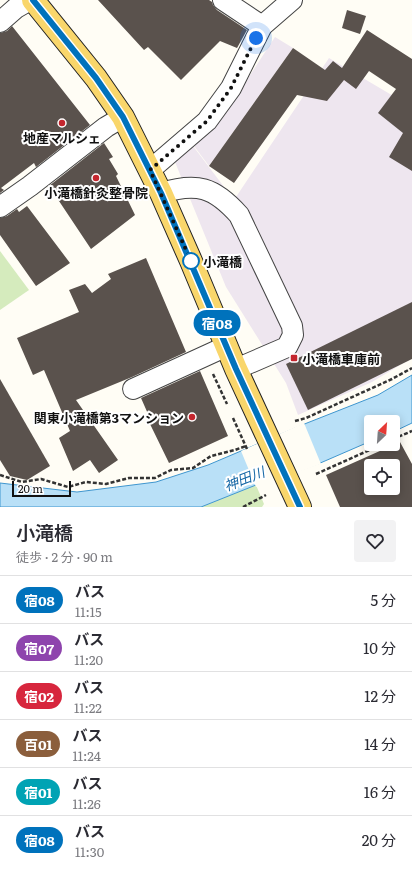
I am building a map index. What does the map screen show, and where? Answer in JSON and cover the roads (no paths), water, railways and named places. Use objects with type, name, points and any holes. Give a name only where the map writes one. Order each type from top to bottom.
[{"type":"main road","points":[[31,0],[96,78],[123,117],[161,193],[236,369],[300,507]]},
{"type":"street","points":[[0,22],[16,8],[31,0]]},
{"type":"street","points":[[223,0],[262,26]]},
{"type":"street","points":[[150,170],[207,121],[231,88],[262,26],[292,0]]},
{"type":"street","points":[[0,207],[30,186],[106,127],[123,117]]},
{"type":"street","points":[[161,193],[178,188],[192,187],[209,190],[228,202],[240,215],[292,326],[293,335],[287,347],[236,369]]},
{"type":"street","points":[[133,389],[227,346]]},
{"type":"water","name":"神田川","points":[[412,375],[412,423],[400,429],[400,415],[364,415],[364,444],[318,464],[256,485],[201,507],[0,507],[0,483],[77,492],[156,482],[208,465],[378,395]]},
{"type":"place","name":"地産マルシェ","points":[[62,123]]},
{"type":"place","name":"小滝橋針灸整骨院","points":[[96,178]]},
{"type":"place","name":"小滝橋","points":[[191,261]]},
{"type":"place","name":"小滝橋車庫前","points":[[294,358]]},
{"type":"place","name":"関東小滝橋第3マンション","points":[[192,417]]}]
